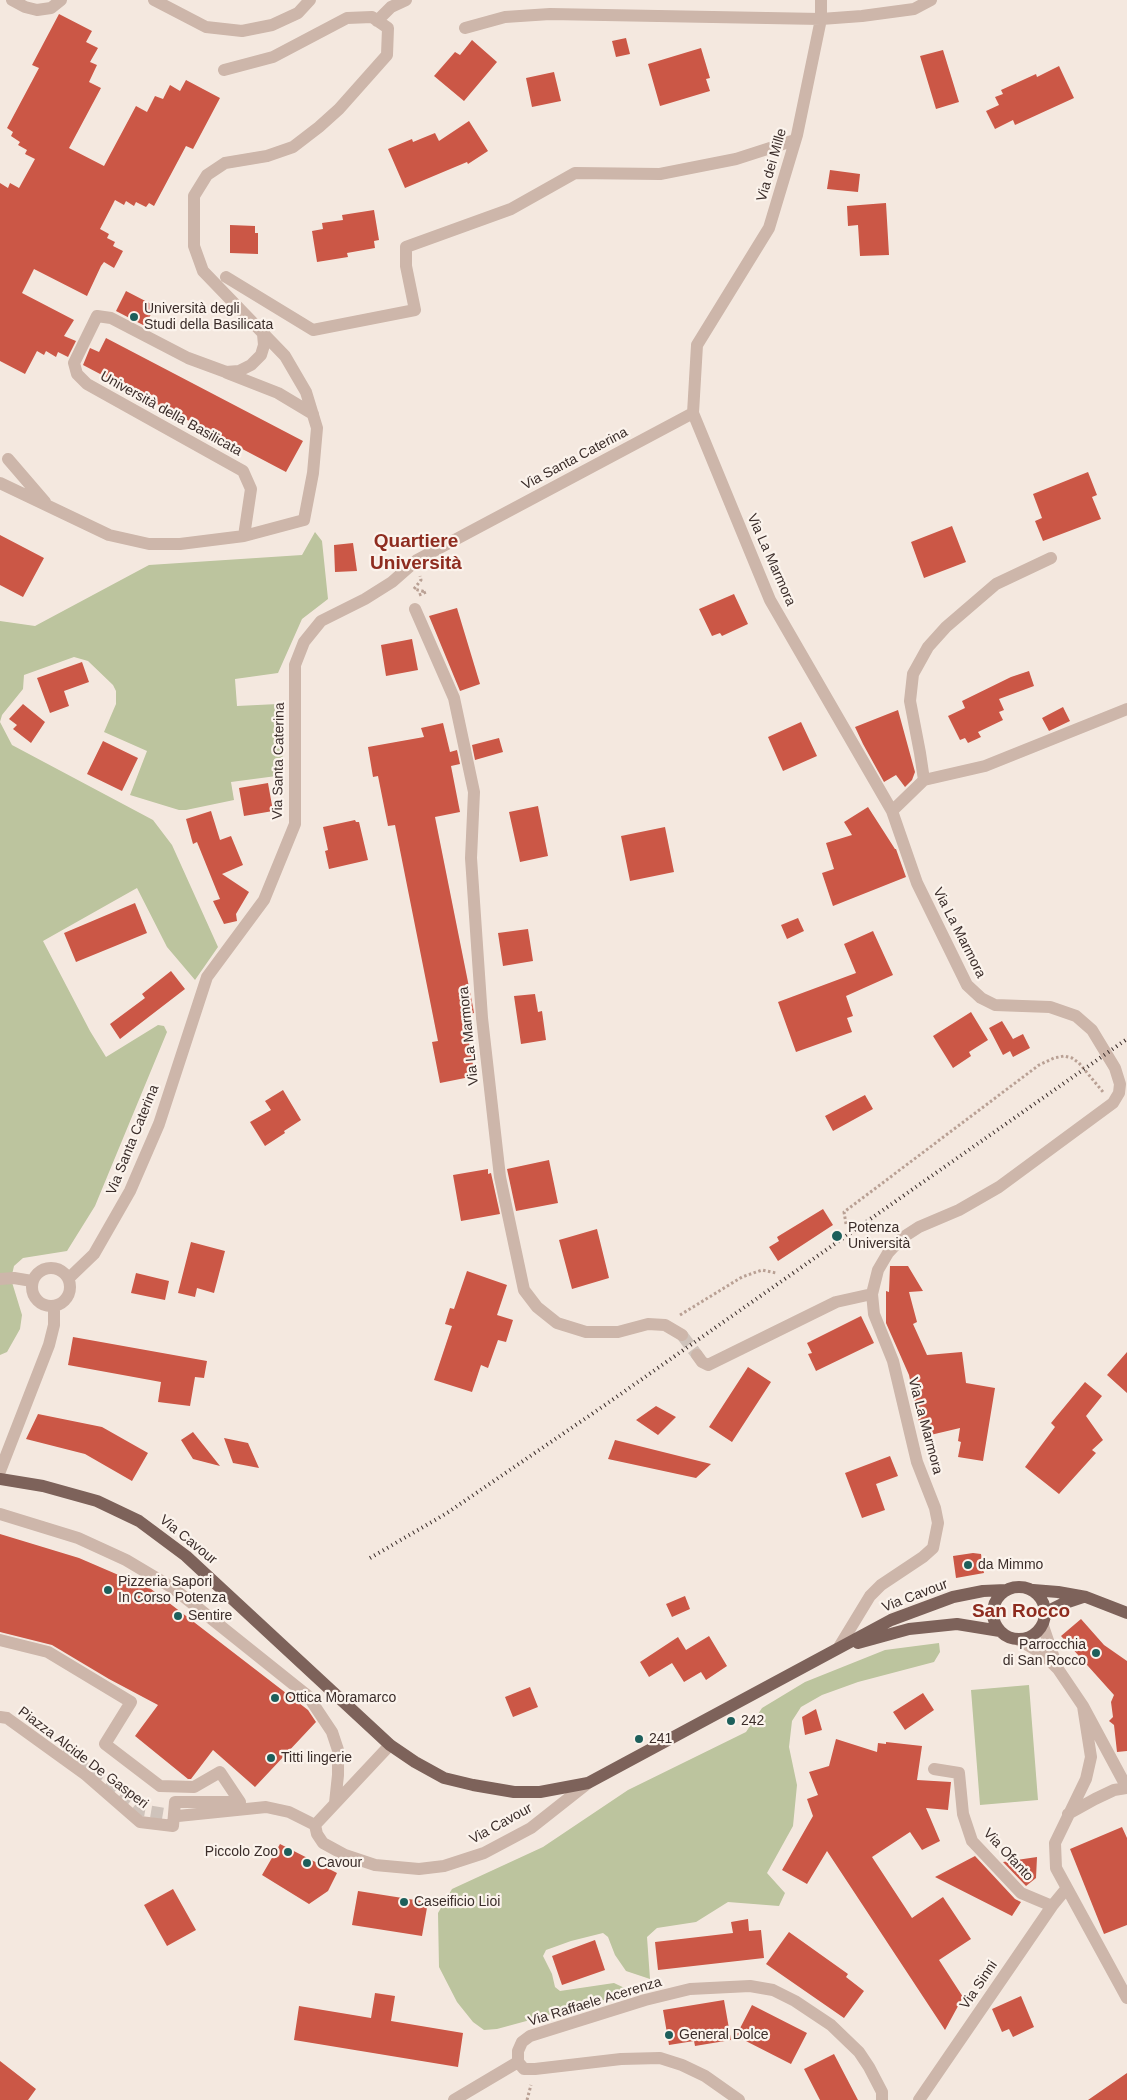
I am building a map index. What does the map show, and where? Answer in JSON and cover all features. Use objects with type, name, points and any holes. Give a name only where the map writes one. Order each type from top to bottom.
[{"type":"main road","name":"Via Cavour","points":[[0,1479],[43,1486],[97,1502],[139,1520],[186,1556],[390,1744],[415,1762],[444,1778],[514,1792],[540,1792],[588,1783],[891,1620],[953,1597],[983,1591],[1024,1587],[1033,1590],[1086,1597],[1127,1613]]},
{"type":"main road","points":[[1000,1631],[994,1621],[993,1609],[997,1598],[1006,1590]]},
{"type":"main road","points":[[1019,1640],[1029,1638],[1043,1626],[1046,1612],[1042,1600],[1033,1590]]},
{"type":"main road","points":[[1046,1612],[1062,1604],[1086,1597]]},
{"type":"main road","name":"Via Cavour","points":[[839,1647],[909,1629],[957,1624],[1000,1631],[1008,1637],[1019,1640]]},
{"type":"street","points":[[12,0],[25,8],[37,10],[51,8],[61,0]]},
{"type":"street","points":[[159,1],[206,27],[242,31],[272,24],[298,12],[310,0]]},
{"type":"street","points":[[377,21],[391,7],[406,0]]},
{"type":"street","name":"Via dei Mille","points":[[693,413],[697,345],[769,228],[795,140],[821,19],[822,0]]},
{"type":"street","points":[[465,28],[505,17],[550,14],[821,19],[914,9],[931,0]]},
{"type":"street","points":[[0,483],[109,535],[149,544],[180,544],[244,536],[304,520],[317,428],[306,392],[285,356],[203,271],[194,246],[194,196],[207,175],[225,163],[268,156],[293,147],[339,109],[387,55],[388,28],[372,17],[347,18],[273,57],[224,70]]},
{"type":"street","points":[[226,277],[313,330],[415,310],[406,266],[406,247],[511,209],[575,173],[660,174],[736,159],[795,140]]},
{"type":"street","name":"Università della Basilicata","points":[[244,536],[251,489],[243,471],[87,384],[77,374],[74,363],[97,316],[111,318],[188,358],[278,393],[313,414]]},
{"type":"street","points":[[226,372],[239,371],[251,365],[260,355],[264,345],[262,334]]},
{"type":"street","name":"Via Santa Caterina","points":[[69,1278],[94,1254],[130,1191],[159,1124],[207,977],[264,900],[295,824],[295,665],[304,642],[321,622],[365,599],[392,582],[417,560],[693,413]]},
{"type":"street","name":"Via La Marmora","points":[[693,413],[770,600],[892,810],[917,883],[967,985],[981,998],[995,1005],[1050,1007],[1076,1016],[1092,1030],[1114,1068],[1120,1084],[1119,1093],[1114,1103],[999,1186],[958,1210],[902,1238],[888,1253],[878,1270],[872,1294],[874,1314],[893,1361],[917,1462],[935,1508],[938,1523],[932,1548],[923,1557],[881,1585],[870,1596],[839,1647]]},
{"type":"street","points":[[8,459],[50,508]]},
{"type":"street","points":[[924,780],[910,701],[913,674],[928,647],[946,627],[996,584],[1051,558]]},
{"type":"street","name":"Via La Marmora","points":[[415,609],[454,698],[474,792],[470,858],[482,1018],[500,1177],[524,1290],[537,1307],[557,1323],[586,1332],[618,1332],[648,1324],[665,1325]]},
{"type":"street","points":[[892,810],[924,780],[985,766],[1127,709]]},
{"type":"street","points":[[49,1267],[61,1270],[69,1278],[71,1288],[66,1300],[54,1306],[48,1306],[36,1300],[33,1294],[32,1281],[38,1272],[49,1267]]},
{"type":"street","points":[[0,1279],[14,1278],[32,1281]]},
{"type":"street","points":[[696,1356],[708,1365],[836,1302],[872,1294]]},
{"type":"street","points":[[0,1471],[49,1345],[54,1325],[54,1306]]},
{"type":"street","points":[[665,1325],[682,1335]]},
{"type":"street","points":[[0,1514],[78,1538],[126,1560],[173,1588],[308,1696],[332,1732],[338,1750],[335,1802]]},
{"type":"street","name":"Via Cavour","points":[[1043,1626],[1058,1669]]},
{"type":"street","name":"Piazza Alcide De Gasperi","points":[[0,1640],[48,1652],[131,1702],[105,1744],[160,1786],[194,1787],[220,1772],[240,1802],[175,1802],[173,1826],[140,1822],[86,1775],[7,1718],[0,1717]]},
{"type":"street","name":"Via Cavour","points":[[1019,1640],[1043,1654],[1058,1669],[1083,1706],[1127,1788]]},
{"type":"street","points":[[1083,1706],[1091,1757],[1086,1779],[1055,1843],[1056,1868],[1127,1998]]},
{"type":"street","points":[[178,1816],[266,1807],[288,1812],[316,1825],[390,1744]]},
{"type":"street","name":"Via Ofanto","points":[[934,1769],[959,1774],[963,1814],[972,1841],[1021,1893],[1052,1906]]},
{"type":"street","name":"Via Cavour","points":[[316,1825],[317,1834],[323,1843],[345,1856],[375,1865],[419,1869],[444,1866],[484,1853],[531,1828],[588,1783]]},
{"type":"street","points":[[1067,1815],[1095,1799],[1127,1788]]},
{"type":"street","name":"Via Sinni","points":[[919,2100],[1066,1888]]},
{"type":"street","name":"Via Raffaele Acerenza","points":[[518,2062],[518,2051],[522,2042],[530,2036],[548,2030],[645,2000],[690,1989],[750,1986],[773,1990],[795,2001],[831,2024],[859,2052],[870,2067],[882,2092],[882,2100]]},
{"type":"street","points":[[454,2100],[518,2062],[524,2069],[535,2070],[621,2059],[660,2058],[682,2065],[705,2076],[739,2100]]},
{"type":"path","points":[[415,609],[416,597],[426,592],[414,589],[421,580],[417,560]]},
{"type":"path","points":[[846,1224],[844,1212],[1039,1065],[1054,1058],[1064,1056],[1079,1063],[1114,1103]]},
{"type":"path","points":[[665,1325],[742,1277],[762,1270],[776,1273]]},
{"type":"green space","points":[[315,532],[322,541],[328,599],[302,619],[278,673],[235,679],[237,706],[278,704],[284,775],[231,782],[234,800],[186,810],[179,810],[130,795],[147,751],[104,732],[116,704],[116,691],[113,685],[88,661],[74,657],[24,675],[23,689],[2,715],[0,722],[0,621],[35,626],[149,565],[302,555]]},
{"type":"green space","points":[[0,722],[12,745],[153,820],[172,845],[218,947],[195,980],[167,947],[137,888],[43,941],[90,1031],[106,1057],[158,1025],[164,1026],[167,1032],[95,1206],[67,1251],[23,1258],[14,1266],[11,1279],[22,1315],[20,1329],[7,1352],[0,1355]]},
{"type":"green space","points":[[939,1643],[940,1652],[934,1662],[858,1682],[822,1695],[801,1707],[792,1721],[789,1747],[797,1785],[793,1826],[767,1873],[785,1893],[779,1906],[728,1902],[696,1922],[657,1928],[647,1937],[650,1979],[626,1971],[615,1955],[608,1937],[603,1933],[546,1950],[543,1956],[552,1974],[555,1987],[560,1991],[614,1983],[633,1992],[497,2029],[484,2030],[473,2022],[457,2002],[439,1967],[438,1913],[452,1889],[543,1847],[628,1790],[746,1732],[762,1708],[805,1682],[885,1650]]},
{"type":"green space","points":[[1029,1685],[1038,1800],[980,1805],[971,1690]]},
{"type":"building","points":[[59,14],[92,31],[86,42],[98,48],[90,62],[97,65],[89,82],[101,88],[69,148],[104,166],[136,106],[147,112],[155,96],[163,99],[170,85],[180,91],[186,80],[220,98],[193,149],[186,146],[154,206],[149,203],[146,207],[136,202],[134,206],[126,201],[124,205],[115,200],[100,229],[109,234],[107,238],[115,242],[113,246],[123,251],[114,268],[104,262],[87,296],[34,269],[22,293],[74,320],[64,336],[76,341],[68,357],[58,352],[56,357],[46,351],[44,355],[37,351],[25,374],[0,361],[0,183],[8,188],[10,183],[19,188],[35,159],[25,154],[27,150],[18,145],[20,142],[11,136],[13,132],[7,128],[39,68],[32,65]]},
{"type":"building","points":[[626,38],[630,54],[616,57],[612,41]]},
{"type":"building","points":[[472,40],[497,62],[464,101],[434,76],[455,52],[460,55]]},
{"type":"building","points":[[701,48],[710,78],[706,79],[710,91],[660,106],[648,64]]},
{"type":"building","points":[[943,50],[959,102],[936,109],[920,56]]},
{"type":"building","points":[[1059,66],[1074,98],[1015,125],[1013,120],[995,129],[986,111],[999,105],[995,97],[1003,94],[1001,90],[1036,74],[1037,77]]},
{"type":"building","points":[[554,72],[561,101],[532,107],[526,78]]},
{"type":"building","points":[[469,121],[488,151],[468,164],[467,162],[405,188],[388,149],[412,139],[413,142],[435,133],[439,141]]},
{"type":"building","points":[[830,170],[860,174],[858,192],[827,189]]},
{"type":"building","points":[[886,203],[889,255],[860,256],[858,225],[848,226],[847,206]]},
{"type":"building","points":[[374,210],[379,240],[374,241],[375,248],[347,253],[348,257],[317,262],[312,231],[323,229],[322,223],[343,220],[342,215]]},
{"type":"building","points":[[230,225],[255,226],[255,233],[258,233],[258,254],[230,253]]},
{"type":"building","points":[[126,291],[155,306],[145,326],[116,311]]},
{"type":"building","points":[[106,338],[303,441],[286,472],[83,365],[90,348],[99,352]]},
{"type":"building","points":[[1088,472],[1097,495],[1092,497],[1101,519],[1043,541],[1035,521],[1042,518],[1033,494]]},
{"type":"building","points":[[952,526],[966,562],[924,578],[911,542]]},
{"type":"building","points":[[0,535],[44,558],[23,597],[0,585]]},
{"type":"building","points":[[353,543],[357,571],[335,572],[334,545]]},
{"type":"building","points":[[734,594],[748,624],[722,636],[720,633],[712,636],[699,609]]},
{"type":"building","points":[[457,608],[480,684],[460,691],[429,616]]},
{"type":"building","points":[[412,639],[418,670],[386,676],[381,645]]},
{"type":"building","points":[[82,662],[89,682],[64,691],[69,706],[50,713],[37,678]]},
{"type":"building","points":[[1029,671],[1034,686],[999,699],[1004,710],[999,712],[1003,720],[978,732],[981,737],[968,743],[965,738],[960,740],[948,716],[965,708],[962,701],[1011,677]]},
{"type":"building","points":[[23,704],[45,722],[31,743],[13,729],[17,725],[9,719]]},
{"type":"building","points":[[1063,707],[1070,721],[1049,731],[1042,718]]},
{"type":"building","points":[[898,710],[915,772],[912,780],[905,787],[896,775],[884,782],[855,727]]},
{"type":"building","points":[[801,722],[817,756],[783,771],[768,737]]},
{"type":"building","points":[[443,723],[450,752],[457,750],[460,764],[451,766],[460,812],[435,817],[474,1013],[464,1015],[475,1076],[440,1083],[432,1042],[438,1041],[395,825],[388,826],[378,776],[373,777],[368,747],[424,737],[421,728]]},
{"type":"building","points":[[499,738],[503,752],[475,760],[472,745]]},
{"type":"building","points":[[103,741],[138,758],[122,791],[87,774]]},
{"type":"building","points":[[268,783],[273,811],[244,816],[239,788]]},
{"type":"building","points":[[538,806],[548,856],[520,862],[509,812]]},
{"type":"building","points":[[868,807],[896,849],[906,877],[833,906],[822,873],[834,869],[826,843],[852,835],[844,822]]},
{"type":"building","points":[[211,811],[220,840],[231,836],[243,865],[222,874],[249,892],[236,914],[237,921],[224,924],[213,901],[220,899],[197,842],[193,844],[186,819]]},
{"type":"building","points":[[355,820],[359,822],[368,860],[329,869],[325,851],[328,850],[323,827]]},
{"type":"building","points":[[665,827],[674,872],[630,881],[621,836]]},
{"type":"building","points":[[135,903],[147,933],[76,962],[64,933]]},
{"type":"building","points":[[798,918],[804,931],[787,939],[781,925]]},
{"type":"building","points":[[528,929],[533,961],[503,966],[498,933]]},
{"type":"building","points":[[873,931],[893,975],[846,996],[853,1016],[847,1018],[852,1032],[796,1052],[778,1002],[856,973],[844,944]]},
{"type":"building","points":[[171,971],[185,989],[120,1039],[110,1024],[145,998],[142,994]]},
{"type":"building","points":[[535,994],[538,1012],[542,1011],[546,1040],[521,1044],[514,996]]},
{"type":"building","points":[[971,1012],[988,1040],[969,1052],[971,1056],[953,1068],[933,1036]]},
{"type":"building","points":[[1002,1021],[1013,1039],[1023,1034],[1030,1048],[1013,1057],[1010,1051],[1003,1055],[989,1028]]},
{"type":"building","points":[[283,1090],[301,1120],[265,1146],[250,1122],[271,1110],[265,1101]]},
{"type":"building","points":[[865,1095],[873,1109],[833,1131],[825,1116]]},
{"type":"building","points":[[549,1160],[558,1203],[516,1211],[507,1169]]},
{"type":"building","points":[[488,1169],[488,1174],[491,1173],[500,1214],[461,1221],[453,1175]]},
{"type":"building","name":"Potenza Università","points":[[823,1209],[833,1225],[778,1261],[769,1247],[779,1241],[777,1237]]},
{"type":"building","points":[[597,1229],[609,1278],[572,1289],[559,1240]]},
{"type":"building","points":[[191,1242],[225,1251],[214,1293],[197,1288],[195,1297],[178,1293]]},
{"type":"building","points":[[890,1266],[908,1266],[923,1291],[909,1292],[917,1322],[913,1324],[927,1355],[962,1352],[966,1383],[995,1388],[983,1461],[958,1457],[961,1442],[958,1441],[960,1428],[922,1437],[909,1375],[886,1323],[886,1291],[889,1292]]},
{"type":"building","points":[[467,1271],[507,1285],[497,1315],[513,1320],[506,1342],[498,1340],[488,1368],[481,1365],[472,1392],[434,1380],[452,1326],[445,1324],[450,1308],[454,1309]]},
{"type":"building","points":[[136,1273],[169,1281],[165,1300],[131,1293]]},
{"type":"building","points":[[861,1316],[874,1343],[816,1371],[808,1354],[812,1353],[807,1343]]},
{"type":"building","points":[[73,1337],[207,1361],[204,1378],[195,1377],[190,1406],[158,1402],[161,1382],[68,1365]]},
{"type":"building","points":[[1127,1352],[1127,1393],[1107,1375]]},
{"type":"building","points":[[748,1367],[771,1382],[732,1442],[709,1427]]},
{"type":"building","points":[[1085,1382],[1102,1396],[1086,1416],[1103,1440],[1092,1450],[1096,1453],[1059,1494],[1025,1467],[1055,1427],[1051,1423]]},
{"type":"building","points":[[656,1406],[676,1417],[658,1435],[636,1420]]},
{"type":"building","points":[[38,1414],[102,1427],[148,1453],[132,1481],[85,1454],[26,1439]]},
{"type":"building","points":[[193,1432],[220,1466],[193,1459],[181,1440]]},
{"type":"building","points":[[224,1438],[248,1443],[259,1468],[233,1463]]},
{"type":"building","points":[[615,1440],[711,1464],[696,1478],[608,1459]]},
{"type":"building","points":[[890,1456],[898,1476],[876,1484],[885,1510],[862,1518],[845,1473]]},
{"type":"building","points":[[0,1534],[79,1558],[151,1589],[308,1710],[316,1722],[255,1787],[213,1750],[191,1779],[188,1779],[135,1736],[158,1705],[109,1679],[52,1645],[0,1632]]},
{"type":"building","name":"da Mimmo","points":[[973,1553],[981,1554],[984,1573],[956,1578],[953,1556]]},
{"type":"building","points":[[685,1596],[690,1609],[672,1617],[666,1604]]},
{"type":"building","name":"Parrocchia di San Rocco","points":[[1081,1619],[1104,1645],[1127,1661],[1127,1751],[1117,1752],[1114,1725],[1109,1721],[1113,1717],[1111,1702],[1114,1695],[1061,1636]]},
{"type":"building","points":[[709,1636],[727,1666],[706,1680],[701,1672],[684,1682],[672,1663],[649,1677],[640,1662],[678,1637],[686,1650]]},
{"type":"building","points":[[530,1687],[538,1707],[513,1717],[505,1697]]},
{"type":"building","points":[[923,1693],[934,1710],[905,1730],[893,1712]]},
{"type":"building","points":[[816,1709],[822,1730],[805,1735],[802,1717]]},
{"type":"building","points":[[836,1739],[877,1752],[878,1743],[886,1744],[886,1742],[922,1746],[917,1780],[951,1782],[948,1810],[926,1808],[940,1841],[922,1850],[910,1832],[872,1857],[912,1918],[943,1897],[971,1939],[939,1960],[963,1997],[945,2030],[827,1851],[807,1884],[782,1870],[813,1816],[807,1799],[818,1795],[809,1772],[829,1766]]},
{"type":"building","points":[[1122,1827],[1127,1838],[1127,1925],[1104,1934],[1070,1849]]},
{"type":"building","points":[[280,1844],[337,1873],[328,1891],[309,1904],[262,1875]]},
{"type":"building","points":[[975,1856],[1015,1899],[1021,1902],[1012,1916],[935,1877]]},
{"type":"building","points":[[1037,1857],[1036,1878],[1026,1886],[1003,1862]]},
{"type":"building","points":[[173,1889],[196,1930],[167,1946],[144,1905]]},
{"type":"building","points":[[358,1891],[428,1902],[422,1936],[352,1925]]},
{"type":"building","points":[[748,1919],[749,1931],[761,1930],[764,1958],[658,1970],[655,1942],[733,1933],[731,1922]]},
{"type":"building","points":[[789,1932],[848,1974],[846,1977],[864,1991],[844,2018],[766,1964]]},
{"type":"building","points":[[595,1940],[605,1970],[562,1985],[552,1956]]},
{"type":"building","points":[[375,1993],[395,1996],[391,2021],[463,2033],[458,2067],[294,2040],[299,2006],[371,2018]]},
{"type":"building","points":[[1021,1996],[1034,2027],[1013,2037],[1009,2029],[1002,2032],[992,2009]]},
{"type":"building","points":[[724,2000],[731,2040],[695,2046],[694,2041],[669,2045],[663,2010]]},
{"type":"building","points":[[752,2005],[807,2033],[791,2064],[736,2036]]},
{"type":"building","points":[[834,2054],[858,2100],[820,2100],[804,2069]]},
{"type":"building","points":[[0,2061],[36,2089],[28,2100],[0,2100]]},
{"type":"building","points":[[1127,2073],[1127,2100],[1088,2100]]},
{"type":"tunnel","points":[[682,1335],[697,1355]]},
{"type":"tunnel","points":[[63,1751],[141,1810],[178,1816]]},
{"type":"railway","points":[[370,1558],[447,1513],[605,1405],[1127,1039]]},
{"type":"place","name":"Università degli Studi della Basilicata","points":[[134,317]]},
{"type":"place","name":"Potenza Università","points":[[837,1236]]},
{"type":"place","name":"da Mimmo","points":[[968,1565]]},
{"type":"place","name":"Pizzeria Sapori In Corso Potenza","points":[[108,1590]]},
{"type":"place","name":"Sentire","points":[[178,1616]]},
{"type":"place","name":"Parrocchia di San Rocco","points":[[1096,1653]]},
{"type":"place","name":"Ottica Moramarco","points":[[275,1698]]},
{"type":"place","name":"242","points":[[731,1721]]},
{"type":"place","name":"241","points":[[639,1739]]},
{"type":"place","name":"Titti lingerie","points":[[271,1758]]},
{"type":"place","name":"Piccolo Zoo","points":[[288,1852]]},
{"type":"place","name":"Cavour","points":[[307,1863]]},
{"type":"place","name":"Caseificio Lioi","points":[[404,1902]]},
{"type":"place","name":"General Dolce","points":[[669,2035]]},
{"type":"district","name":"Quartiere Università","points":[[416,553]]},
{"type":"district","name":"San Rocco","points":[[1021,1612]]}]
